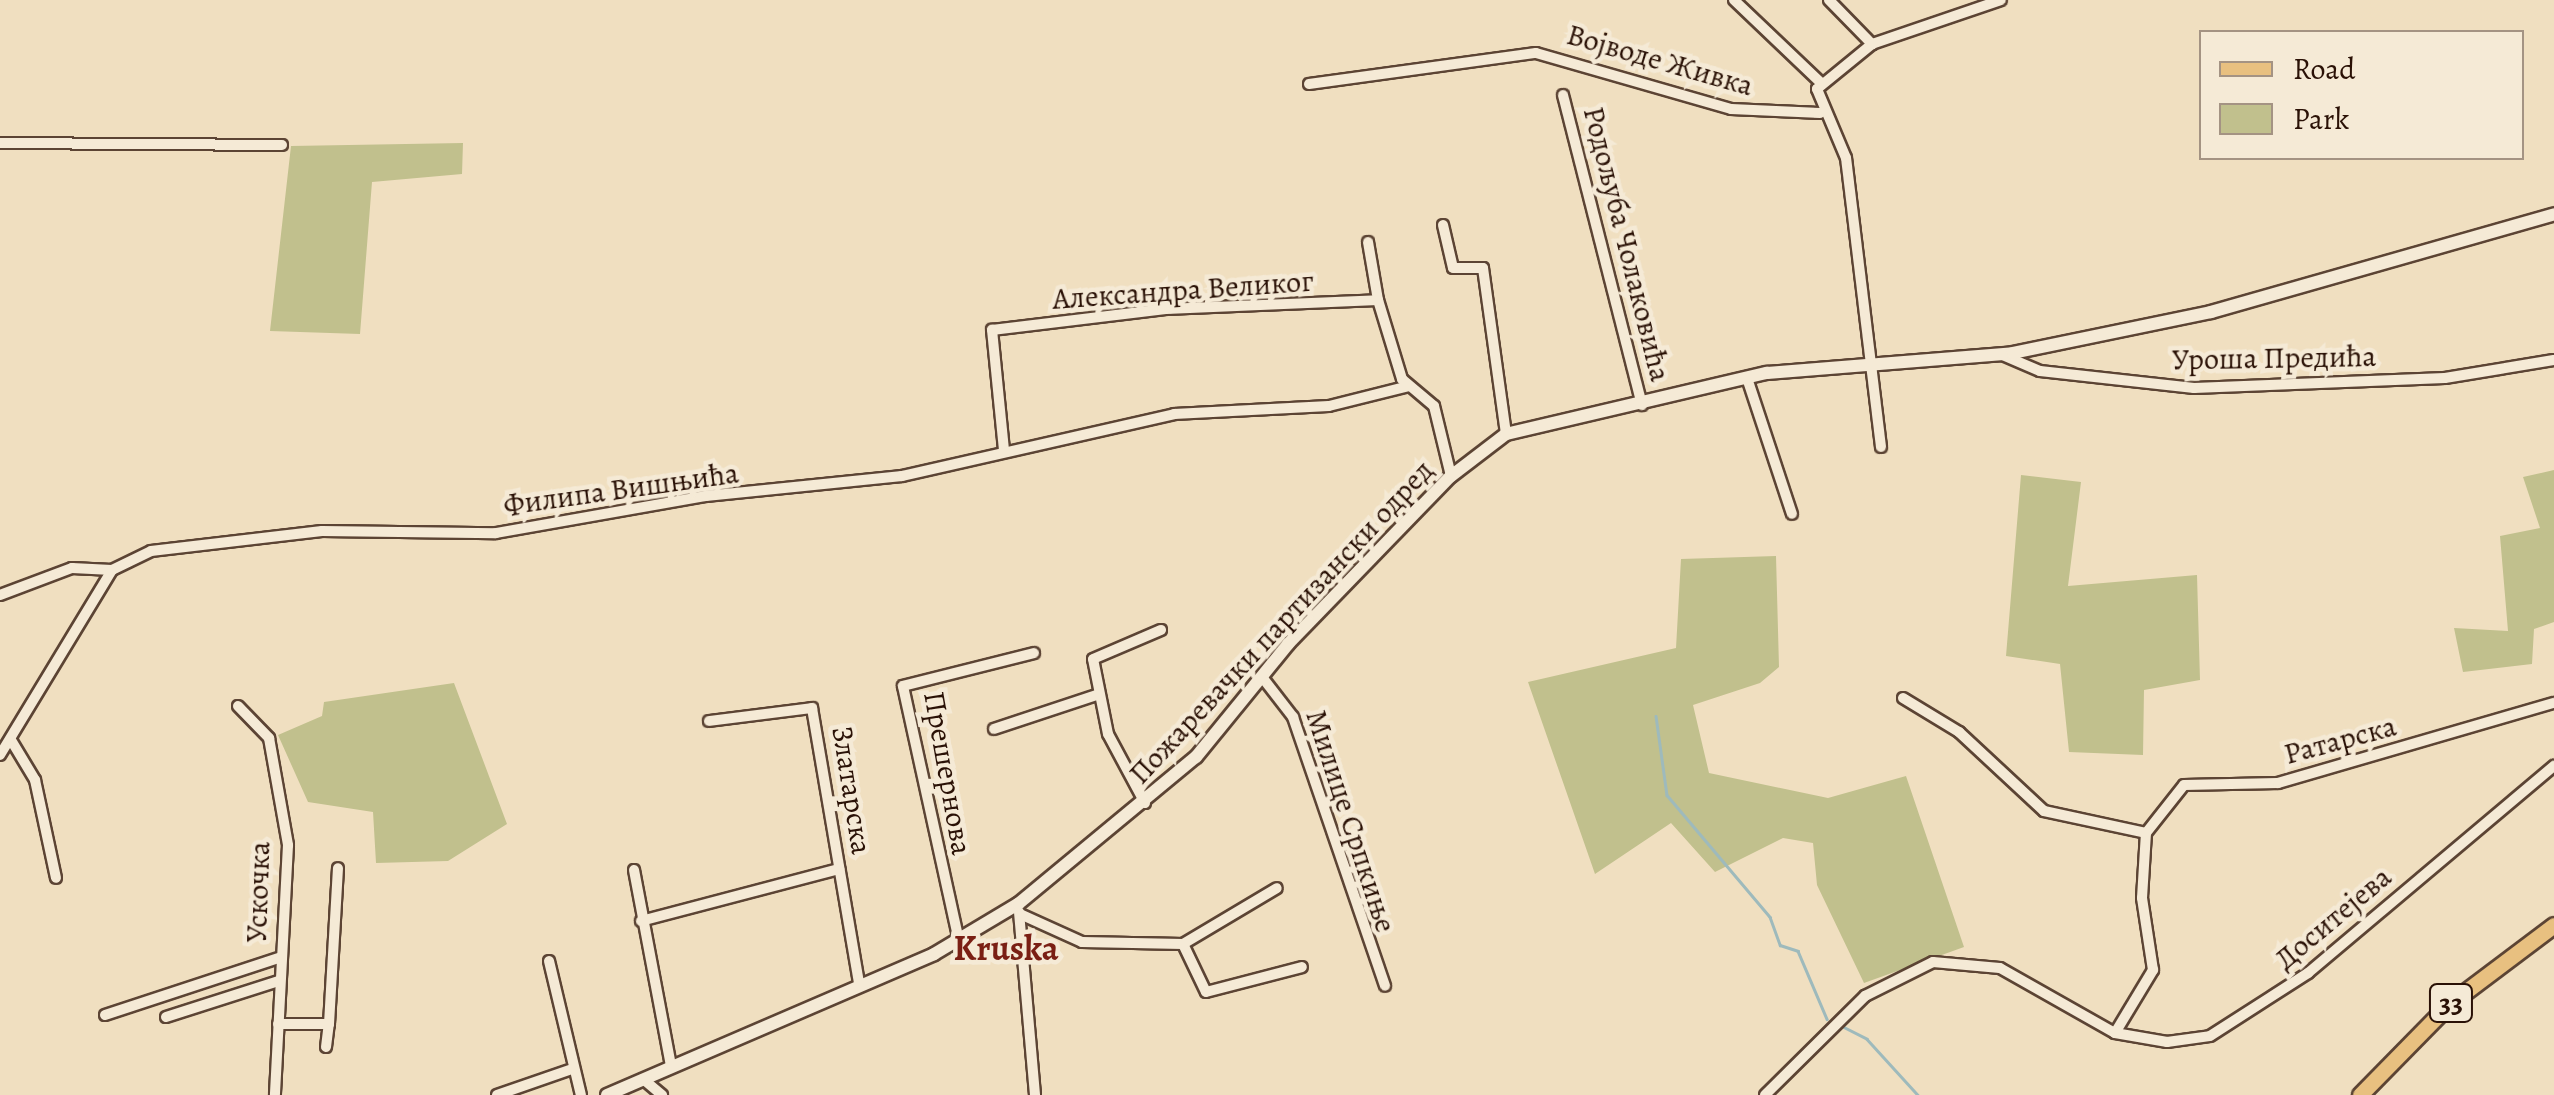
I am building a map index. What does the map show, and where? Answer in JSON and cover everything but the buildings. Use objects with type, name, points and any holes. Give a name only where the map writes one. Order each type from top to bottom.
[{"type":"main road","name":"33","points":[[2360,1095],[2450,1004],[2554,925]]},
{"type":"street","points":[[1734,0],[1820,82],[1820,112],[1846,158],[1867,361],[1881,447]]},
{"type":"street","points":[[1830,0],[1872,44]]},
{"type":"street","points":[[1820,82],[1872,44],[2001,0]]},
{"type":"street","name":"Војводе Живка","points":[[1309,84],[1536,53],[1732,109],[1820,112]]},
{"type":"street","name":"Родољуба Чолаковића","points":[[1563,95],[1642,404]]},
{"type":"street","points":[[0,143],[282,146]]},
{"type":"street","name":"Пожаревачки партизански одред","points":[[607,1095],[959,941],[1018,909],[1146,804],[1450,476],[1506,434],[1748,378],[1867,361],[1999,354],[2351,278],[2554,214]]},
{"type":"street","points":[[1443,225],[1453,268],[1483,268],[1506,434]]},
{"type":"street","points":[[1368,242],[1378,300],[1409,386],[1434,406],[1450,476]]},
{"type":"street","name":"Александра Великог","points":[[1004,450],[992,330],[1166,309],[1378,300]]},
{"type":"street","name":"Уроша Предића","points":[[1999,354],[2040,371],[2194,388],[2446,378],[2554,360]]},
{"type":"street","points":[[1748,378],[1792,514]]},
{"type":"street","name":"Филипа Вишњића","points":[[112,570],[151,551],[322,531],[496,533],[706,496],[816,490],[1174,414],[1329,406],[1409,386]]},
{"type":"street","points":[[0,595],[72,568],[112,570],[0,754]]},
{"type":"street","points":[[1146,804],[1098,694],[1094,654],[1161,630]]},
{"type":"street","name":"Прешернова","points":[[959,941],[903,686],[1034,653]]},
{"type":"street","name":"Милице Српкиње","points":[[1262,676],[1292,717],[1386,986]]},
{"type":"street","points":[[994,728],[1098,694]]},
{"type":"street","points":[[1903,698],[1960,732],[2044,812],[2146,834],[2142,898],[2153,970],[2115,1033]]},
{"type":"street","name":"Ратарска","points":[[2146,834],[2184,785],[2278,783],[2554,703]]},
{"type":"street","name":"Ускочка","points":[[238,706],[269,738],[284,812],[275,1095]]},
{"type":"street","name":"Златарска","points":[[709,721],[812,708],[859,983]]},
{"type":"street","points":[[11,740],[35,780],[56,878]]},
{"type":"street","name":"Доситејева","points":[[1764,1095],[1838,1019],[1908,970],[1974,961],[2020,976],[2115,1033],[2167,1042],[2210,1036],[2261,1010],[2554,766]]},
{"type":"street","points":[[326,1046],[338,868]]},
{"type":"street","points":[[642,921],[838,869]]},
{"type":"street","points":[[634,870],[671,1066]]},
{"type":"street","points":[[1018,909],[1082,942],[1182,944],[1276,888]]},
{"type":"street","points":[[1018,909],[1035,1095]]},
{"type":"street","points":[[1182,944],[1206,992],[1302,967]]},
{"type":"street","points":[[105,1015],[281,957]]},
{"type":"street","points":[[549,960],[569,1070],[580,1095]]},
{"type":"street","points":[[166,1018],[279,981]]},
{"type":"street","points":[[278,1024],[329,1024]]},
{"type":"street","points":[[496,1095],[569,1070]]},
{"type":"street","points":[[643,1078],[662,1095]]},
{"type":"green space","points":[[463,143],[462,174],[372,182],[360,334],[270,331],[291,146]]},
{"type":"green space","points":[[2554,470],[2554,622],[2534,629],[2532,664],[2463,672],[2454,628],[2508,631],[2500,536],[2540,528],[2523,477]]},
{"type":"green space","points":[[2021,475],[2081,482],[2068,586],[2197,575],[2200,680],[2144,690],[2143,755],[2069,752],[2060,664],[2006,656]]},
{"type":"green space","points":[[1776,556],[1779,667],[1760,683],[1693,705],[1709,773],[1828,798],[1906,776],[1964,947],[1864,983],[1817,885],[1813,843],[1783,838],[1715,872],[1671,823],[1595,874],[1528,682],[1676,648],[1681,559]]},
{"type":"green space","points":[[454,683],[507,824],[448,861],[376,863],[373,812],[308,802],[278,735],[322,716],[324,702]]},
{"type":"waterway","points":[[1656,716],[1667,795],[1770,917],[1780,945],[1798,951],[1827,1019]]},
{"type":"waterway","points":[[1842,1026],[1867,1039],[1918,1095]]},
{"type":"district","name":"Kruska","points":[[1006,948]]}]
